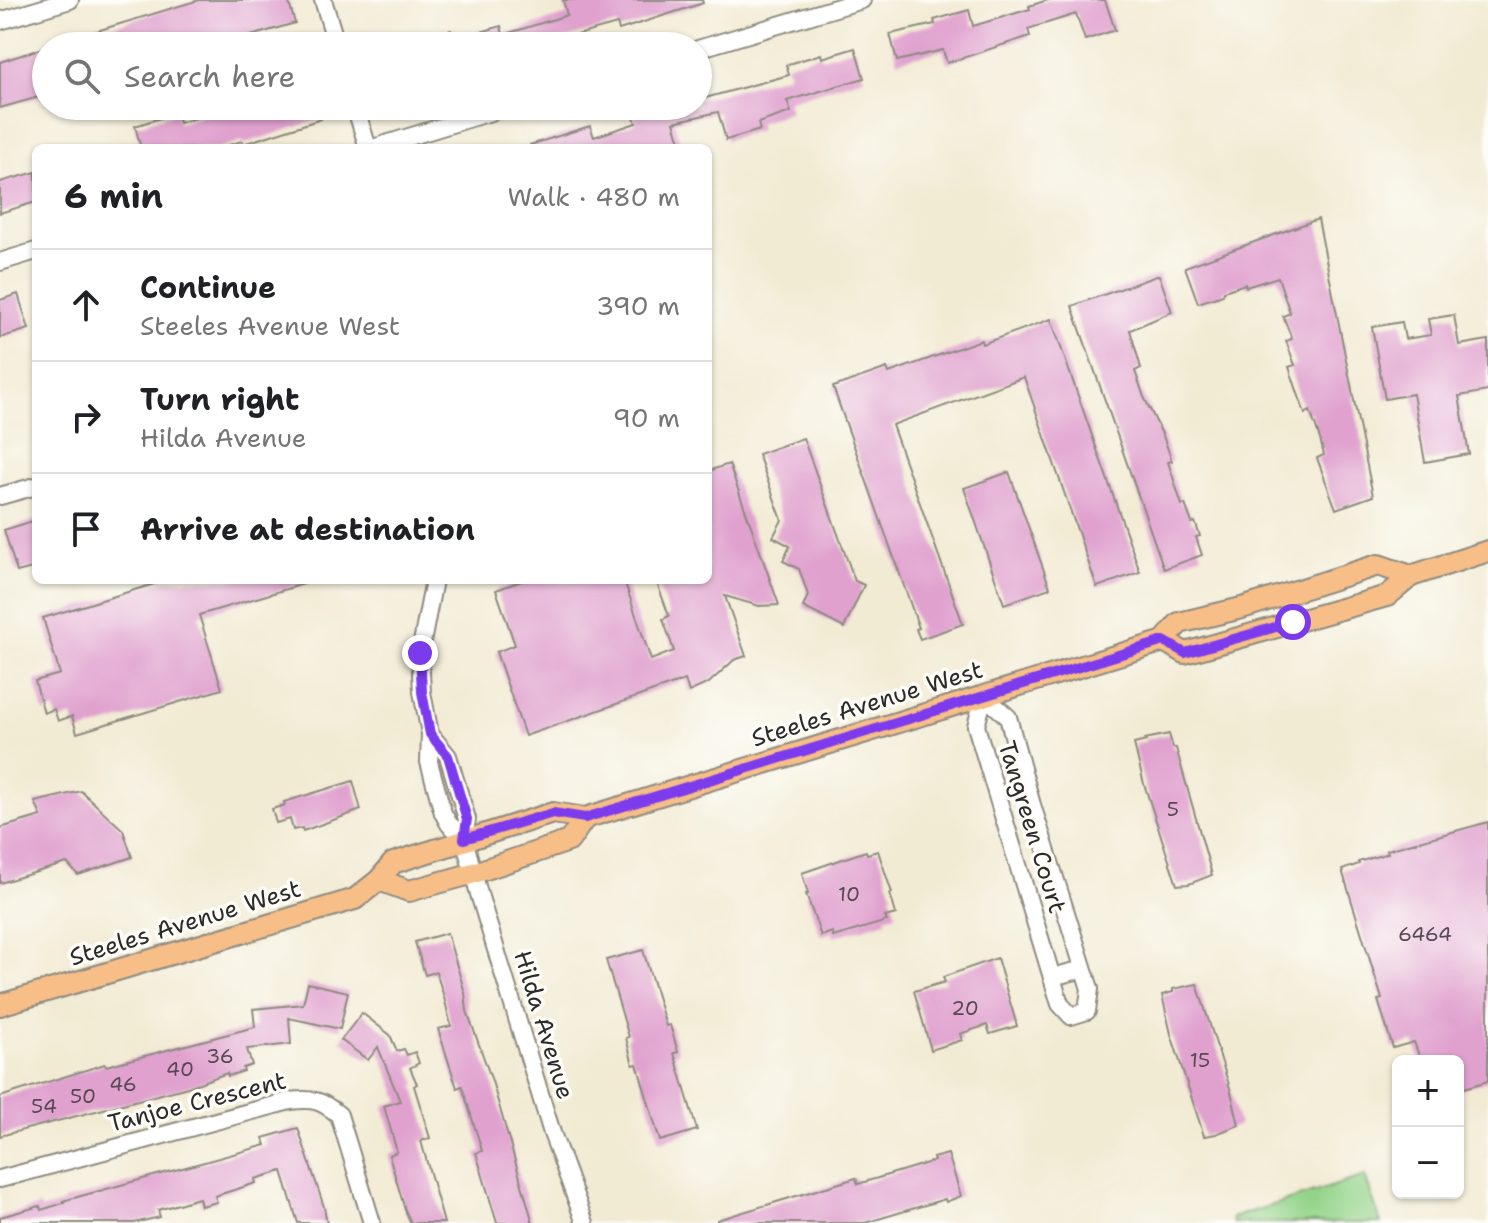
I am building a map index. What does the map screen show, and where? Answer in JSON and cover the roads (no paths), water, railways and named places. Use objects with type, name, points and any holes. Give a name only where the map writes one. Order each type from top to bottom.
[{"type":"main road","name":"Steeles Avenue West","points":[[1164,641],[1185,653],[1387,596],[1411,576],[1488,551]]},
{"type":"main road","name":"Steeles Avenue West","points":[[0,1005],[355,899],[379,880],[393,863],[464,839],[553,813],[585,818],[1164,641],[1179,623],[1260,603],[1378,565],[1411,576]]},
{"type":"main road","points":[[1260,603],[1270,629]]},
{"type":"main road","name":"Steeles Avenue West","points":[[379,880],[409,891],[474,873],[569,841],[585,818]]},
{"type":"street","points":[[0,21],[70,0]]},
{"type":"street","points":[[323,0],[333,32]]},
{"type":"street","points":[[712,45],[862,0]]},
{"type":"street","points":[[360,120],[369,144]]},
{"type":"street","points":[[383,144],[463,120]]},
{"type":"street","points":[[0,262],[32,252]]},
{"type":"street","points":[[0,496],[32,487]]},
{"type":"street","name":"Hilda Avenue","points":[[433,584],[420,653],[422,692],[430,734],[429,762],[443,813],[464,839],[552,1133],[585,1223]]},
{"type":"street","name":"Tangreen Court","points":[[984,696],[1008,717],[1083,969],[1090,989],[1087,1011],[1071,1016],[1060,1004],[976,726],[984,696]]},
{"type":"street","points":[[1052,977],[1083,969]]},
{"type":"street","name":"Tanjoe Crescent","points":[[0,1179],[290,1101],[312,1098],[339,1115],[372,1223]]}]
